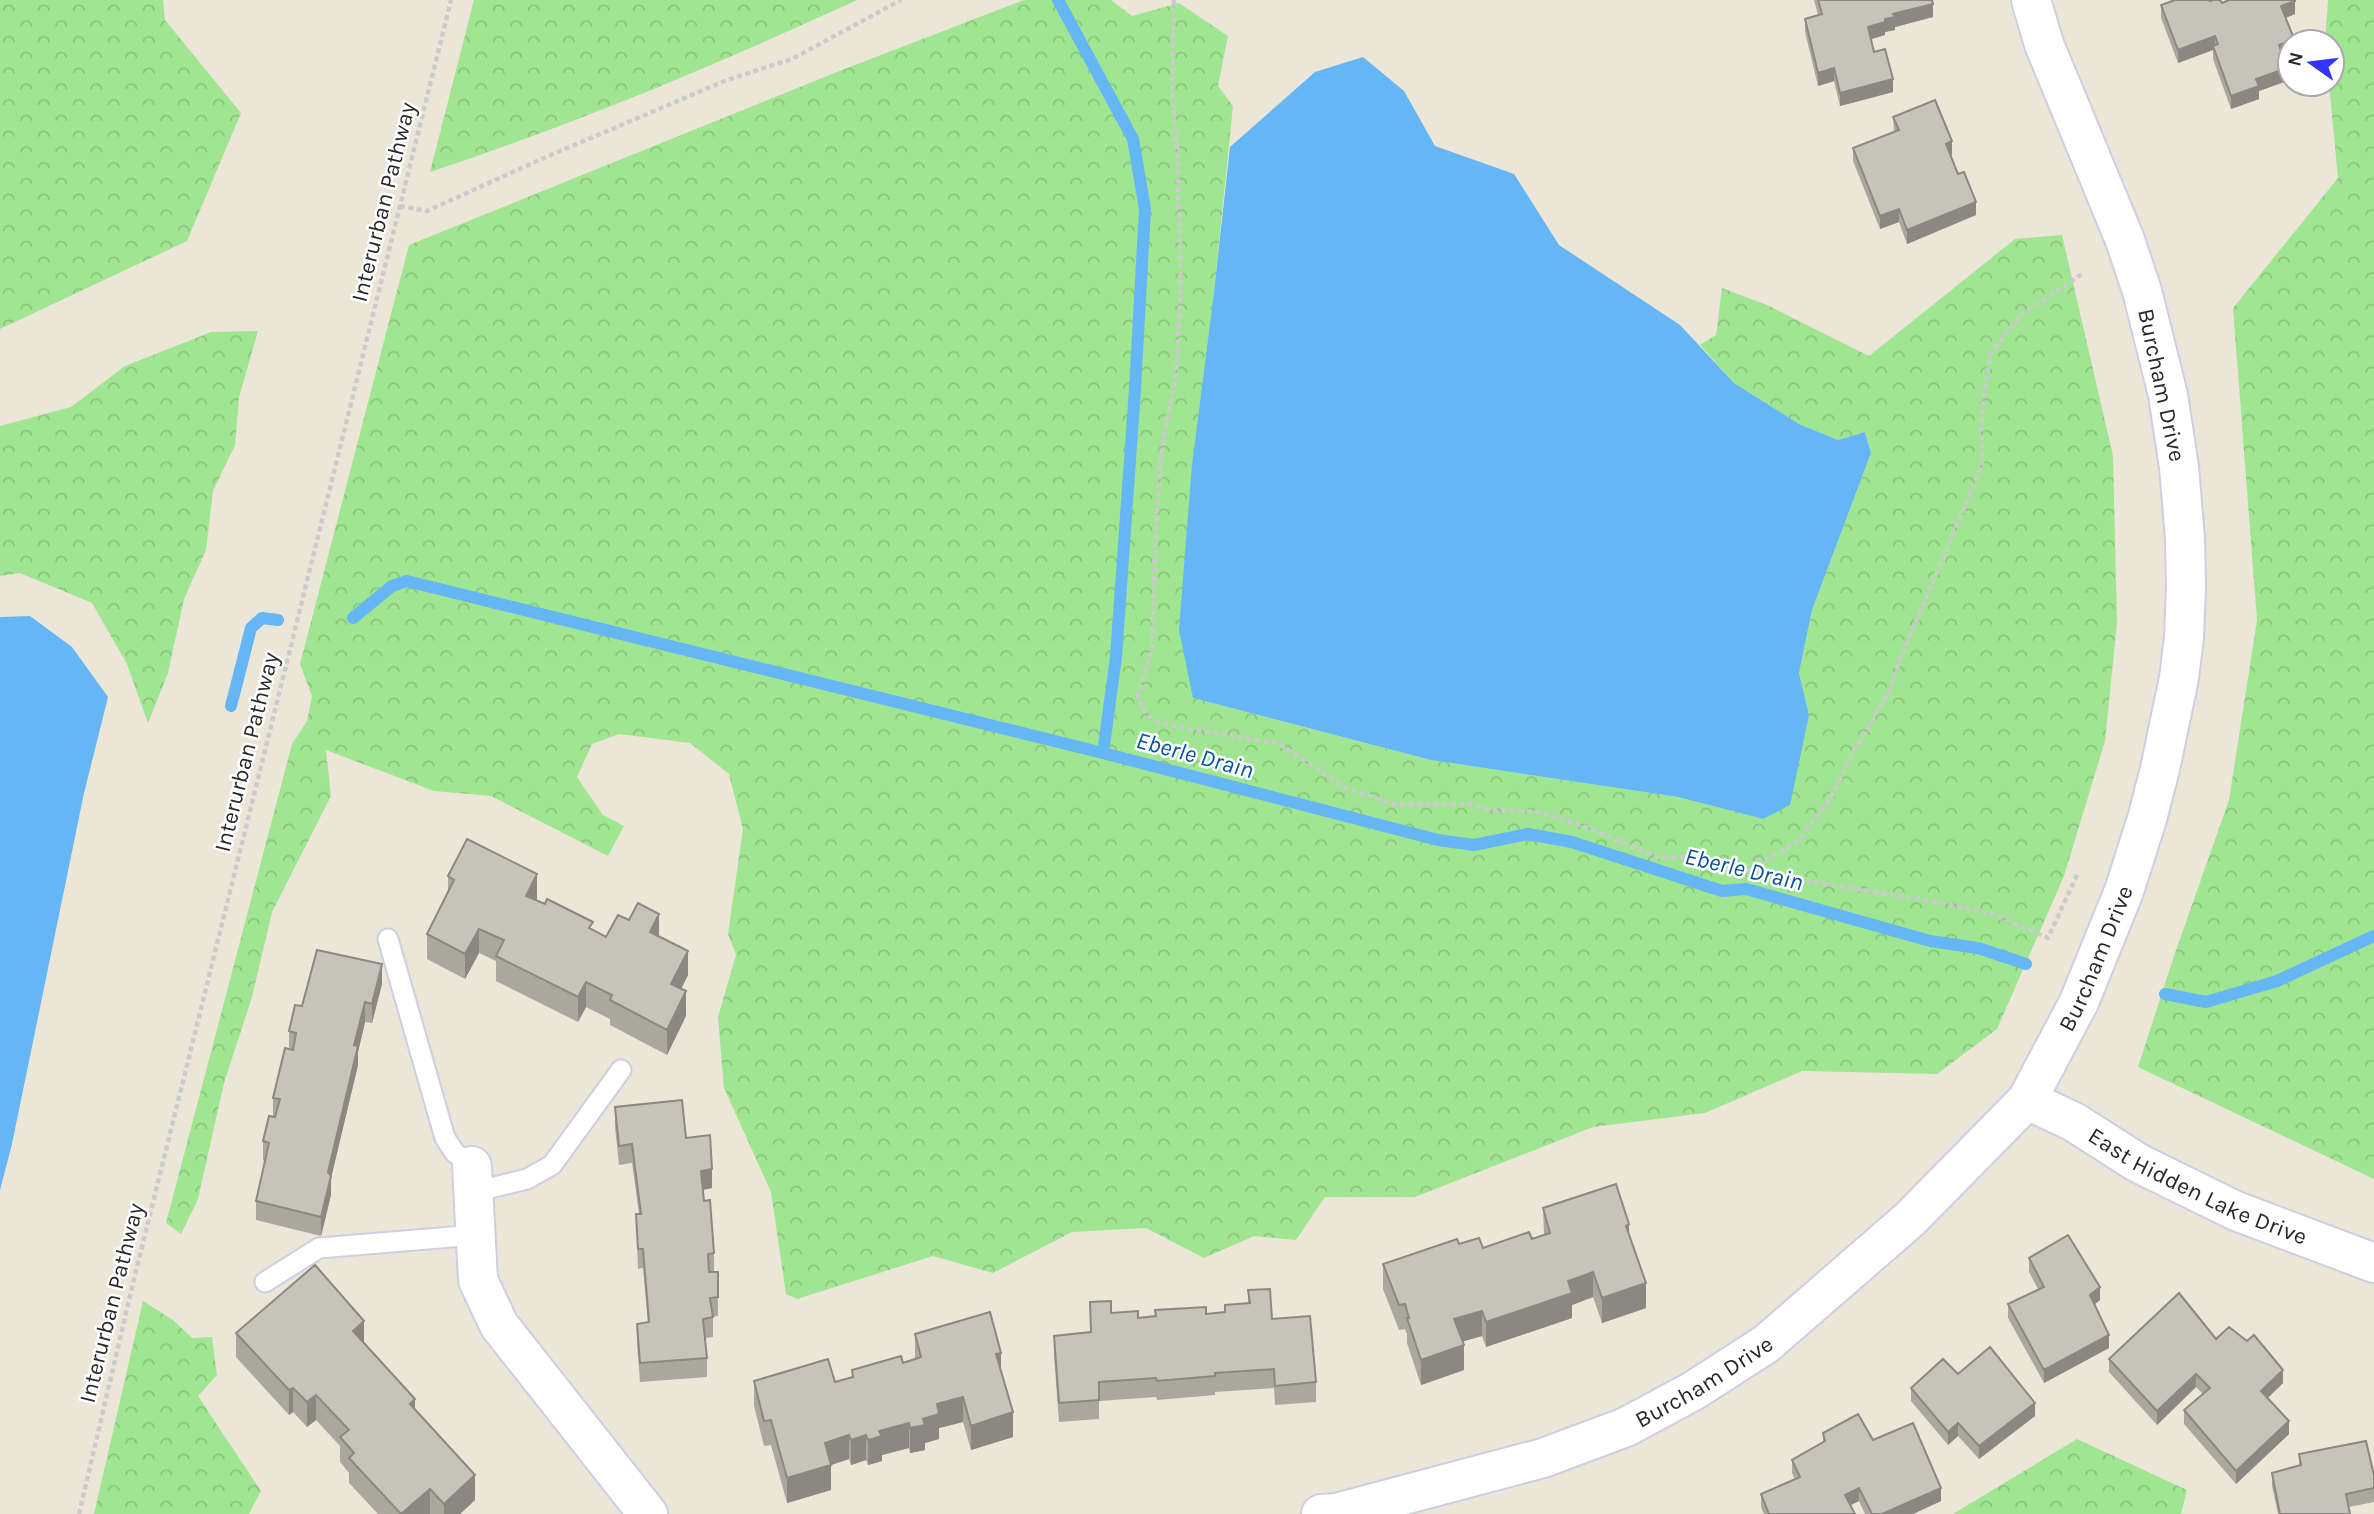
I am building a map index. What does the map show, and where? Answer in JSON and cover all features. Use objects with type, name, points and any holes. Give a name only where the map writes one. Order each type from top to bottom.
[{"type":"street","name":"Burcham Drive","points":[[1321,1514],[1336,1514],[1543,1458],[1626,1427],[1693,1391],[1766,1344],[1910,1219],[2027,1100],[2079,1002],[2103,947],[2136,855],[2160,769],[2174,706],[2184,637],[2186,588],[2179,467],[2168,396],[2156,343],[2125,240],[2044,44],[2031,0]]},
{"type":"street","name":"East Hidden Lake Drive","points":[[2027,1100],[2074,1122],[2138,1163],[2236,1211],[2374,1263]]},
{"type":"street","points":[[473,1179],[478,1280],[499,1325],[648,1514]]},
{"type":"lane","points":[[388,939],[445,1138],[473,1179],[527,1179],[552,1165],[621,1070]]},
{"type":"lane","points":[[265,1282],[319,1248],[476,1235]]},
{"type":"path","name":"Interurban Pathway","points":[[79,1514],[130,1297],[451,0]]},
{"type":"path","points":[[400,206],[427,211],[727,80],[792,59],[901,0]]},
{"type":"path","points":[[1174,0],[1172,95],[1178,162],[1181,286],[1175,376],[1161,453],[1152,649],[1138,696],[1142,709],[1156,721],[1179,727],[1280,744],[1348,789],[1396,805],[1470,804],[1491,810],[1540,812],[1589,828],[1657,857],[1681,856],[1759,873],[1955,906],[1993,914],[2048,938],[2077,875]]},
{"type":"path","points":[[1759,873],[1760,863],[1799,841],[1831,797],[1855,748],[1890,690],[1898,664],[1982,466],[1981,432],[1990,354],[2022,314],[2082,274]]},
{"type":"green space","points":[[0,0],[163,0],[165,20],[241,113],[187,241],[0,329]]},
{"type":"green space","points":[[474,0],[857,0],[646,92],[430,172]]},
{"type":"green space","points":[[1024,0],[1111,0],[1132,16],[1179,3],[1228,36],[1218,86],[1233,106],[1214,292],[1192,464],[1193,698],[1431,760],[1678,797],[1763,819],[1809,715],[1799,673],[1812,610],[1871,453],[1865,432],[1838,440],[1799,424],[1734,383],[1700,345],[1716,335],[1722,288],[1767,305],[1869,356],[2015,239],[2062,235],[2113,456],[2117,623],[2105,741],[2064,876],[1997,1029],[1937,1074],[1802,1071],[1705,1113],[1593,1127],[1415,1197],[1325,1197],[1296,1240],[1254,1236],[1204,1258],[1146,1228],[1072,1232],[993,1273],[933,1256],[797,1299],[786,1294],[771,1192],[724,1088],[718,1017],[736,955],[728,934],[743,829],[729,774],[690,743],[619,734],[592,744],[577,777],[603,815],[624,826],[608,856],[491,796],[434,791],[326,750],[331,796],[272,912],[252,997],[224,1083],[198,1199],[181,1234],[166,1223],[292,744],[307,721],[312,696],[300,664],[409,245],[842,70]]},
{"type":"green space","points":[[2328,0],[2374,0],[2374,1179],[2138,1067],[2229,800],[2257,620],[2233,308],[2338,178],[2330,98],[2346,98],[2346,28],[2326,28]]},
{"type":"green space","points":[[258,331],[239,397],[235,445],[213,491],[206,550],[184,599],[168,673],[148,723],[127,664],[92,603],[20,573],[0,576],[0,426],[71,407],[125,366],[211,332]]},
{"type":"green space","points":[[143,1301],[173,1320],[192,1338],[212,1337],[217,1375],[198,1396],[261,1491],[249,1514],[94,1514]]},
{"type":"green space","points":[[2077,1439],[2187,1490],[2181,1514],[1953,1514]]},
{"type":"water","points":[[1363,57],[1404,91],[1435,146],[1514,174],[1559,245],[1680,325],[1734,383],[1799,424],[1838,440],[1865,432],[1871,453],[1812,610],[1799,673],[1809,715],[1790,805],[1763,819],[1678,797],[1431,760],[1193,698],[1179,630],[1192,464],[1230,147],[1315,72]]},
{"type":"water","points":[[30,616],[72,647],[108,697],[84,793],[12,1144],[0,1190],[0,617]]},
{"type":"building","points":[[1818,0],[1932,0],[1933,4],[1893,14],[1895,17],[1868,27],[1874,52],[1885,49],[1893,79],[1840,93],[1834,68],[1818,73],[1805,19],[1822,14]]},
{"type":"building","points":[[2175,0],[2220,0],[2222,3],[2229,0],[2295,0],[2281,6],[2290,28],[2276,28],[2276,72],[2256,79],[2259,86],[2231,96],[2213,46],[2218,44],[2215,36],[2178,50],[2161,5]]},
{"type":"building","points":[[1935,100],[1952,141],[1946,144],[1958,174],[1964,172],[1976,202],[1907,230],[1899,209],[1880,216],[1853,148],[1899,130],[1893,117]]},
{"type":"building","points":[[467,839],[537,874],[526,896],[545,904],[547,899],[593,922],[589,928],[606,937],[618,915],[629,920],[638,903],[659,914],[650,932],[688,951],[671,984],[686,991],[667,1030],[610,1000],[612,995],[586,982],[578,997],[496,956],[504,940],[479,929],[465,954],[427,934],[454,880],[448,876]]},
{"type":"building","points":[[317,950],[382,964],[372,1004],[365,1002],[354,1045],[358,1046],[328,1172],[331,1176],[321,1217],[256,1201],[269,1143],[263,1141],[269,1116],[275,1117],[280,1099],[273,1098],[285,1048],[293,1050],[296,1033],[289,1031],[295,1005],[302,1006]]},
{"type":"building","points":[[682,1100],[686,1138],[710,1135],[712,1169],[701,1171],[704,1201],[710,1200],[714,1253],[708,1254],[709,1272],[718,1272],[718,1297],[710,1298],[713,1317],[703,1319],[707,1358],[640,1363],[637,1324],[649,1322],[643,1249],[638,1249],[636,1214],[641,1214],[632,1144],[619,1146],[615,1107]]},
{"type":"building","points":[[1616,1184],[1629,1224],[1626,1226],[1646,1283],[1602,1298],[1593,1272],[1568,1281],[1572,1293],[1486,1322],[1482,1311],[1454,1319],[1464,1345],[1421,1360],[1405,1304],[1399,1305],[1383,1264],[1457,1239],[1459,1244],[1479,1238],[1483,1248],[1529,1232],[1532,1239],[1550,1233],[1543,1208]]},
{"type":"building","points":[[2068,1235],[2100,1287],[2090,1295],[2109,1335],[2044,1370],[2008,1304],[2044,1287],[2029,1258]]},
{"type":"building","points":[[315,1265],[364,1321],[353,1331],[415,1399],[410,1404],[475,1475],[444,1504],[430,1489],[401,1514],[349,1458],[354,1453],[340,1437],[349,1430],[316,1395],[307,1402],[293,1388],[289,1390],[236,1333]]},
{"type":"building","points":[[1270,1289],[1272,1319],[1310,1316],[1316,1382],[1275,1386],[1274,1369],[1157,1381],[1156,1378],[1099,1382],[1099,1400],[1059,1403],[1054,1336],[1091,1332],[1090,1302],[1111,1301],[1111,1313],[1138,1311],[1138,1318],[1156,1316],[1155,1310],[1206,1307],[1206,1314],[1225,1312],[1225,1305],[1250,1303],[1248,1290]]},
{"type":"building","points":[[2179,1293],[2216,1339],[2229,1327],[2247,1341],[2254,1335],[2283,1370],[2261,1391],[2289,1421],[2236,1471],[2184,1410],[2210,1388],[2196,1374],[2157,1411],[2109,1359]]},
{"type":"building","points":[[990,1312],[1001,1353],[996,1354],[1013,1412],[971,1426],[963,1397],[937,1404],[939,1414],[923,1419],[925,1425],[910,1428],[909,1423],[879,1431],[882,1436],[868,1440],[866,1435],[851,1440],[849,1435],[825,1443],[831,1465],[787,1478],[771,1420],[764,1421],[754,1381],[828,1359],[835,1382],[853,1377],[852,1370],[901,1356],[903,1363],[921,1357],[915,1334]]},
{"type":"building","points":[[1990,1347],[2035,1403],[1979,1446],[1958,1423],[1948,1432],[1911,1388],[1943,1359],[1958,1374]]},
{"type":"building","points":[[1858,1414],[1873,1440],[1913,1423],[1941,1488],[1882,1514],[1872,1514],[1859,1488],[1845,1495],[1855,1514],[1769,1514],[1761,1494],[1800,1477],[1792,1460],[1825,1441],[1823,1433]]},
{"type":"building","points":[[2366,1441],[2374,1475],[2374,1488],[2346,1494],[2350,1514],[2280,1514],[2272,1473],[2301,1465],[2299,1454]]},
{"type":"waterway","name":"Eberle Drain","points":[[1058,0],[1133,139],[1145,209],[1116,657],[1103,753],[1438,840],[1474,845],[1528,834],[1572,842],[1722,891],[1746,889],[1930,941],[1978,948],[2026,964]]},
{"type":"waterway","points":[[353,618],[392,586],[407,581],[1103,753]]},
{"type":"waterway","points":[[231,706],[251,628],[262,618],[278,620]]},
{"type":"waterway","name":"Eberle Drain","points":[[2165,994],[2206,1002],[2277,981],[2374,936]]}]
